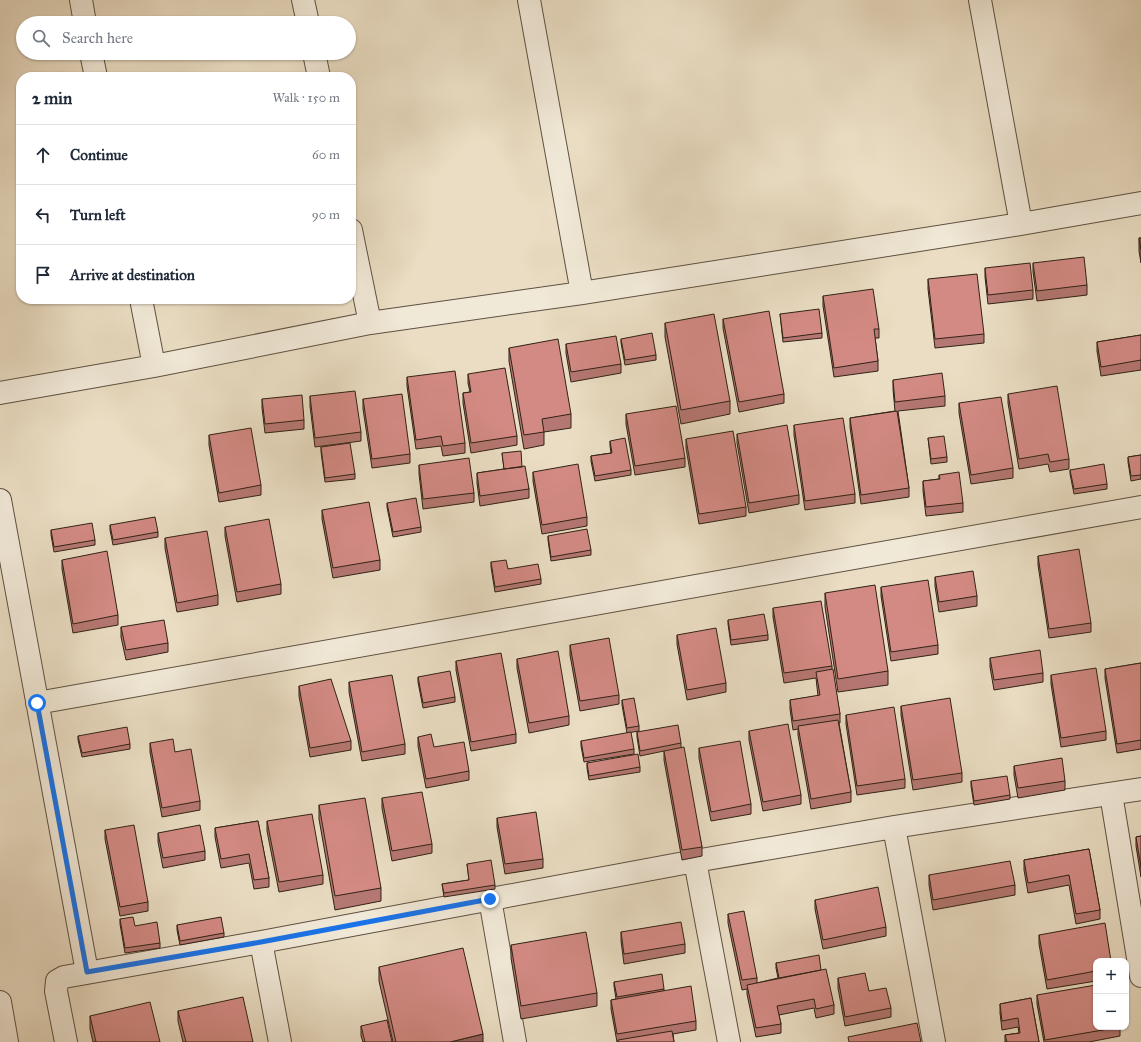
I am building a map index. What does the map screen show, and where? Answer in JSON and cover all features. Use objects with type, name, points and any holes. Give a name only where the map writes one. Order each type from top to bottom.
[{"type":"street","points":[[81,0],[84,16]]},
{"type":"street","points":[[303,0],[306,16]]},
{"type":"street","points":[[529,0],[582,293]]},
{"type":"street","points":[[980,0],[1021,224]]},
{"type":"street","points":[[92,60],[95,72]]},
{"type":"street","points":[[315,60],[318,72]]},
{"type":"street","points":[[0,393],[154,366],[370,323],[582,293],[1021,224],[1141,203]]},
{"type":"street","points":[[356,254],[370,323]]},
{"type":"street","points":[[142,304],[154,366]]},
{"type":"street","points":[[0,500],[87,972]]},
{"type":"street","points":[[37,703],[1141,507]]},
{"type":"street","points":[[66,1042],[56,990],[57,981],[64,977],[695,861],[894,827],[1141,789]]},
{"type":"street","points":[[1111,794],[1141,976]]},
{"type":"street","points":[[894,827],[934,1042]]},
{"type":"street","points":[[695,861],[728,1042]]},
{"type":"street","points":[[490,899],[515,1042]]},
{"type":"street","points":[[261,942],[280,1042]]},
{"type":"street","points":[[0,1002],[7,1042]]},
{"type":"building","points":[[1139,238],[1141,238],[1141,250]]},
{"type":"building","points":[[1084,257],[1087,285],[1037,291],[1033,263]]},
{"type":"building","points":[[1030,263],[1033,290],[988,295],[985,268]]},
{"type":"building","points":[[977,274],[984,334],[935,339],[928,279]]},
{"type":"building","points":[[873,289],[879,329],[874,329],[878,361],[834,368],[823,296]]},
{"type":"building","points":[[819,309],[822,333],[783,338],[780,314]]},
{"type":"building","points":[[769,311],[784,394],[739,402],[723,319]]},
{"type":"building","points":[[714,314],[730,401],[681,410],[665,323]]},
{"type":"building","points":[[652,333],[656,355],[625,360],[621,339]]},
{"type":"building","points":[[1141,335],[1141,360],[1101,367],[1097,342]]},
{"type":"building","points":[[616,336],[621,364],[571,372],[566,344]]},
{"type":"building","points":[[558,339],[571,414],[542,419],[544,432],[524,435],[509,348]]},
{"type":"building","points":[[505,368],[517,436],[471,443],[463,393],[471,392],[468,374]]},
{"type":"building","points":[[455,371],[465,443],[443,446],[441,436],[416,440],[407,377]]},
{"type":"building","points":[[942,373],[945,396],[895,402],[893,380]]},
{"type":"building","points":[[1057,386],[1069,459],[1050,462],[1048,454],[1019,459],[1008,394]]},
{"type":"building","points":[[355,391],[361,432],[315,438],[310,396]]},
{"type":"building","points":[[402,394],[410,454],[372,459],[363,399]]},
{"type":"building","points":[[302,395],[304,420],[265,424],[262,399]]},
{"type":"building","points":[[1001,397],[1013,468],[971,475],[959,403]]},
{"type":"building","points":[[676,406],[685,458],[635,466],[626,414]]},
{"type":"building","points":[[897,411],[909,488],[861,495],[850,418]]},
{"type":"building","points":[[843,418],[855,494],[805,501],[794,425]]},
{"type":"building","points":[[787,425],[799,495],[749,503],[737,434]]},
{"type":"building","points":[[251,428],[261,485],[219,493],[209,435]]},
{"type":"building","points":[[733,431],[746,507],[699,514],[686,439]]},
{"type":"building","points":[[944,436],[947,457],[931,459],[928,438]]},
{"type":"building","points":[[625,438],[631,470],[595,476],[591,456],[612,453],[610,441]]},
{"type":"building","points":[[350,443],[355,474],[325,478],[321,447]]},
{"type":"building","points":[[521,451],[522,467],[504,469],[502,453]]},
{"type":"building","points":[[1141,455],[1141,475],[1131,476],[1128,457]]},
{"type":"building","points":[[469,458],[474,493],[423,499],[419,465]]},
{"type":"building","points":[[578,464],[587,517],[542,525],[533,472]]},
{"type":"building","points":[[1104,464],[1107,484],[1074,489],[1070,470]]},
{"type":"building","points":[[525,466],[529,489],[480,496],[477,473]]},
{"type":"building","points":[[959,472],[963,503],[926,507],[923,481],[940,479],[939,475]]},
{"type":"building","points":[[416,498],[421,527],[393,532],[387,503]]},
{"type":"building","points":[[369,502],[380,560],[333,568],[322,510]]},
{"type":"building","points":[[155,517],[158,532],[113,540],[110,525]]},
{"type":"building","points":[[269,519],[281,584],[237,592],[225,527]]},
{"type":"building","points":[[92,523],[95,540],[54,547],[51,530]]},
{"type":"building","points":[[587,529],[591,550],[551,557],[548,536]]},
{"type":"building","points":[[207,531],[218,595],[177,603],[165,538]]},
{"type":"building","points":[[1079,549],[1091,623],[1049,629],[1038,556]]},
{"type":"building","points":[[107,551],[118,615],[73,624],[62,560]]},
{"type":"building","points":[[506,560],[508,569],[538,564],[541,579],[495,587],[491,562]]},
{"type":"building","points":[[973,571],[977,596],[939,602],[935,577]]},
{"type":"building","points":[[928,580],[938,645],[891,652],[881,587]]},
{"type":"building","points":[[875,585],[888,671],[838,679],[825,593]]},
{"type":"building","points":[[821,601],[832,666],[784,673],[773,608]]},
{"type":"building","points":[[764,614],[768,635],[731,640],[728,620]]},
{"type":"building","points":[[164,620],[168,643],[126,650],[121,627]]},
{"type":"building","points":[[716,628],[726,683],[687,690],[677,635]]},
{"type":"building","points":[[609,638],[619,695],[580,701],[570,645]]},
{"type":"building","points":[[1040,650],[1043,673],[994,680],[990,658]]},
{"type":"building","points":[[558,651],[569,716],[529,723],[517,659]]},
{"type":"building","points":[[501,653],[516,734],[471,742],[456,661]]},
{"type":"building","points":[[1141,663],[1141,740],[1117,744],[1105,669]]},
{"type":"building","points":[[1096,668],[1106,731],[1061,738],[1051,675]]},
{"type":"building","points":[[833,669],[840,714],[793,721],[790,700],[820,695],[816,672]]},
{"type":"building","points":[[450,671],[455,697],[423,703],[418,677]]},
{"type":"building","points":[[392,675],[405,744],[362,752],[349,682]]},
{"type":"building","points":[[331,679],[351,741],[310,748],[299,686]]},
{"type":"building","points":[[634,698],[639,726],[627,728],[622,700]]},
{"type":"building","points":[[950,698],[962,773],[913,780],[901,706]]},
{"type":"building","points":[[894,707],[905,779],[857,786],[846,715]]},
{"type":"building","points":[[838,720],[851,792],[811,799],[798,726]]},
{"type":"building","points":[[788,724],[801,795],[763,802],[749,731]]},
{"type":"building","points":[[678,725],[681,743],[640,751],[637,732]]},
{"type":"building","points":[[127,727],[130,744],[82,753],[78,736]]},
{"type":"building","points":[[631,732],[634,749],[584,758],[581,741]]},
{"type":"building","points":[[431,734],[434,747],[464,742],[469,771],[426,779],[418,737]]},
{"type":"building","points":[[173,739],[175,752],[191,749],[200,801],[162,808],[150,743]]},
{"type":"building","points":[[740,741],[751,804],[711,812],[699,748]]},
{"type":"building","points":[[684,747],[702,847],[682,850],[664,751]]},
{"type":"building","points":[[638,754],[640,767],[589,776],[587,763]]},
{"type":"building","points":[[1062,758],[1065,781],[1018,788],[1014,766]]},
{"type":"building","points":[[1007,776],[1010,795],[974,801],[971,781]]},
{"type":"building","points":[[422,792],[432,844],[392,851],[382,798]]},
{"type":"building","points":[[365,798],[381,888],[335,896],[319,805]]},
{"type":"building","points":[[536,812],[543,859],[505,864],[497,818]]},
{"type":"building","points":[[312,814],[323,875],[279,882],[267,821]]},
{"type":"building","points":[[258,821],[269,878],[254,880],[249,854],[221,859],[215,828]]},
{"type":"building","points":[[134,825],[148,902],[120,907],[105,830]]},
{"type":"building","points":[[200,825],[205,851],[163,858],[158,833]]},
{"type":"building","points":[[1141,836],[1141,867],[1136,837]]},
{"type":"building","points":[[1089,849],[1100,910],[1076,914],[1069,875],[1028,883],[1024,860]]},
{"type":"building","points":[[491,860],[495,885],[444,893],[442,884],[469,880],[467,864]]},
{"type":"building","points":[[1010,861],[1015,885],[933,900],[929,875]]},
{"type":"building","points":[[878,887],[886,927],[823,940],[815,900]]},
{"type":"building","points":[[744,911],[757,978],[742,980],[728,914]]},
{"type":"building","points":[[133,917],[135,926],[157,922],[160,943],[125,948],[120,919]]},
{"type":"building","points":[[221,917],[224,933],[180,941],[177,925]]},
{"type":"building","points":[[681,922],[685,944],[624,954],[621,932]]},
{"type":"building","points":[[1105,923],[1111,958],[1093,958],[1093,972],[1047,980],[1039,935]]},
{"type":"building","points":[[586,932],[597,993],[521,1006],[511,945]]},
{"type":"building","points":[[463,948],[483,1034],[450,1042],[396,1042],[379,967]]},
{"type":"building","points":[[819,955],[821,970],[779,978],[776,963]]},
{"type":"building","points":[[826,969],[834,1005],[816,1009],[814,999],[777,1006],[781,1024],[756,1028],[747,985]]},
{"type":"building","points":[[865,973],[869,991],[886,988],[891,1008],[845,1017],[838,978]]},
{"type":"building","points":[[662,974],[664,989],[617,997],[614,982]]},
{"type":"building","points":[[691,986],[696,1021],[617,1034],[611,1000]]},
{"type":"building","points":[[1093,986],[1093,1030],[1103,1030],[1045,1040],[1037,995]]},
{"type":"building","points":[[243,997],[253,1042],[186,1042],[178,1011]]},
{"type":"building","points":[[1031,998],[1039,1042],[1007,1042],[1005,1035],[1020,1033],[1018,1018],[1002,1021],[1000,1004]]},
{"type":"building","points":[[150,1002],[160,1042],[96,1042],[90,1016]]},
{"type":"building","points":[[387,1020],[392,1042],[365,1042],[361,1026]]},
{"type":"building","points":[[917,1023],[921,1042],[849,1042],[848,1037]]},
{"type":"building","points":[[672,1031],[674,1042],[618,1042],[618,1040]]},
{"type":"route","points":[[37,703],[87,972],[261,942],[490,899]]}]
